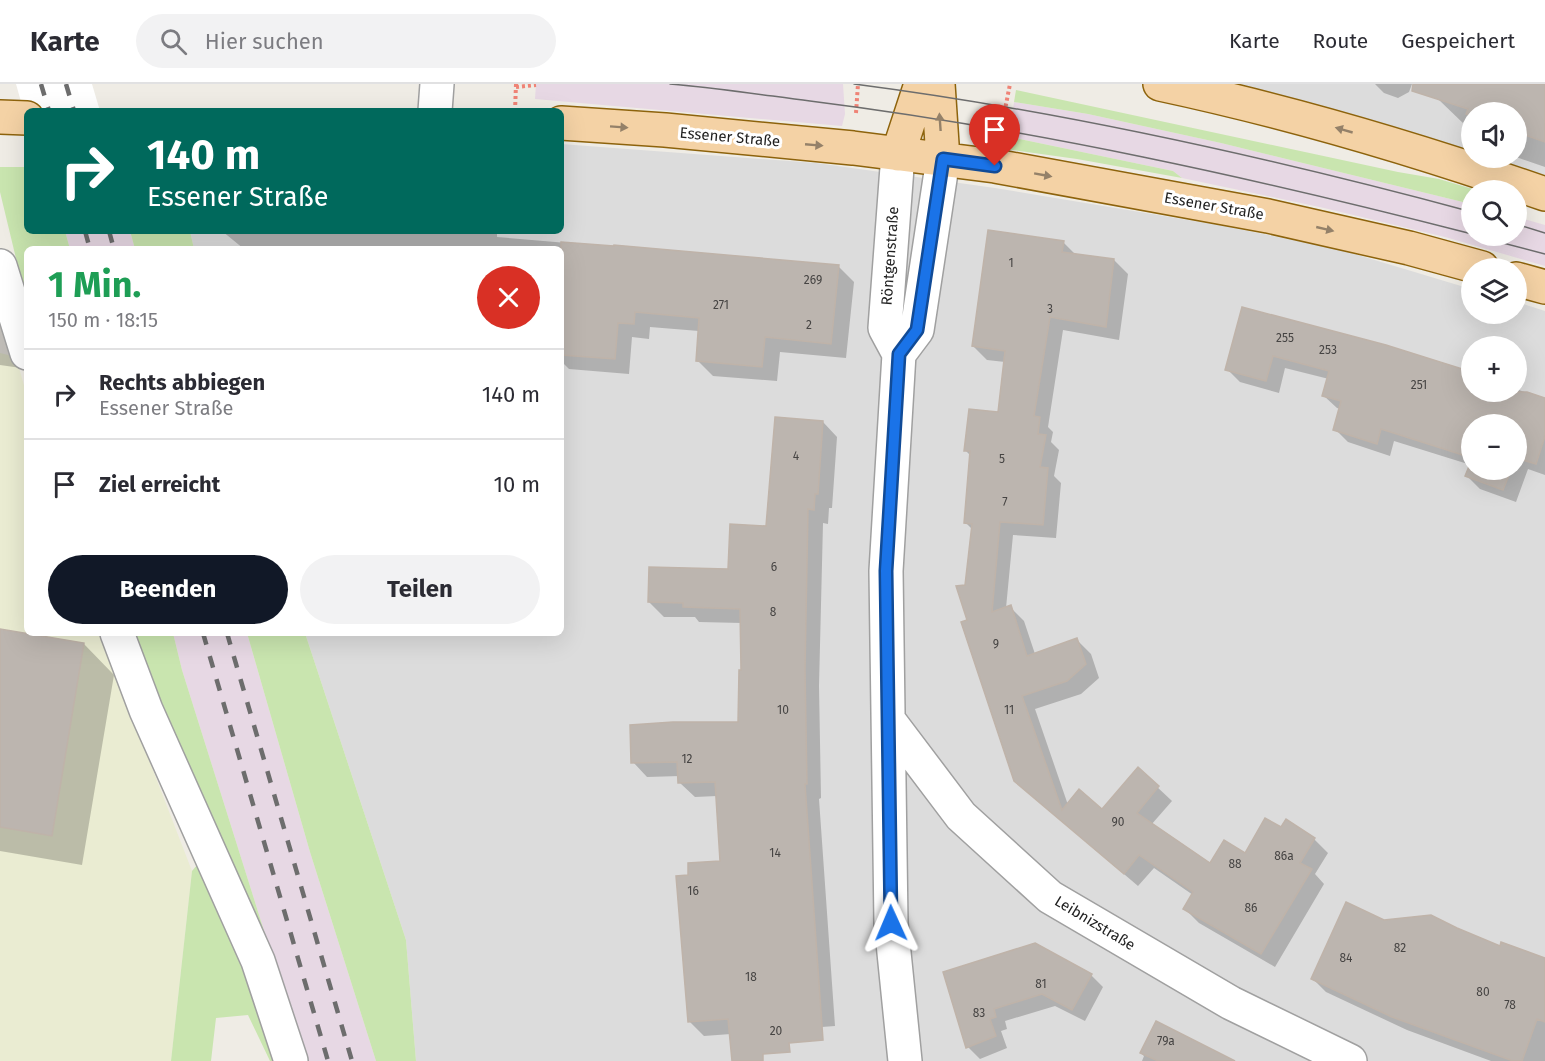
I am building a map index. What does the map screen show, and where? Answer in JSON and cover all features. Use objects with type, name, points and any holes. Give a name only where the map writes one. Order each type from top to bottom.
[{"type":"main road","points":[[898,154],[921,84]]},
{"type":"main road","points":[[938,84],[943,159]]},
{"type":"main road","points":[[1160,84],[1212,95],[1400,146],[1545,194]]},
{"type":"main road","name":"Essener Straße","points":[[564,123],[677,132],[995,166],[1268,216],[1461,262]]},
{"type":"main road","points":[[1527,282],[1545,287]]},
{"type":"street","points":[[435,108],[436,84]]},
{"type":"street","name":"Röntgenstraße","points":[[898,154],[885,328],[899,354]]},
{"type":"street","points":[[905,1061],[891,923],[890,722],[886,571],[899,354],[917,330],[943,159]]},
{"type":"street","points":[[0,266],[24,343]]},
{"type":"street","points":[[118,636],[146,710],[258,961],[291,1061]]},
{"type":"street","name":"Leibnizstraße","points":[[890,722],[961,816],[1050,897],[1231,1003],[1350,1061]]},
{"type":"path","points":[[995,166],[1010,84]]},
{"type":"path","points":[[515,108],[516,86],[536,85]]},
{"type":"shaded area","points":[[536,84],[843,84],[845,114],[842,126],[535,99]]},
{"type":"shaded area","points":[[1231,84],[1545,84],[1545,184],[1495,168],[1527,168],[1527,102],[1461,102],[1461,157]]},
{"type":"shaded area","points":[[1014,102],[1088,114],[1221,143],[1461,202],[1461,242],[1324,208],[1182,178],[1173,171],[1010,137]]},
{"type":"shaded area","points":[[564,144],[816,163],[995,188],[1218,225],[1338,249],[1461,286],[1461,324],[1527,324],[1527,305],[1545,311],[1545,1061],[416,1061],[406,940],[306,636],[564,636],[564,246],[193,246],[191,234],[564,234]]},
{"type":"shaded area","points":[[1527,220],[1545,225],[1545,266],[1527,261],[1527,258],[1517,258],[1476,246],[1527,246]]},
{"type":"shaded area","points":[[66,234],[131,234],[134,246],[69,246]]},
{"type":"shaded area","points":[[174,636],[248,636],[310,852],[376,1061],[305,1061],[182,670]]},
{"type":"green space","points":[[1016,90],[1439,179],[1461,186],[1461,202],[1221,143],[1088,114],[1014,102]]},
{"type":"green space","points":[[1010,137],[1173,171],[1182,178],[1005,149]]},
{"type":"green space","points":[[0,167],[24,167],[24,234],[66,234],[69,246],[24,246],[24,292],[0,192]]},
{"type":"green space","points":[[131,234],[191,234],[193,246],[134,246]]},
{"type":"green space","points":[[0,353],[16,357],[24,385],[24,636],[101,636],[192,871],[171,1061],[0,1061]]},
{"type":"green space","points":[[132,636],[174,636],[182,670],[305,1061],[270,1061],[248,1015],[216,1018],[211,1061],[171,1061],[192,871],[214,845]]},
{"type":"green space","points":[[248,636],[306,636],[406,940],[416,1061],[376,1061],[310,852]]},
{"type":"pier","points":[[16,84],[92,84],[99,108],[24,108],[24,112]]},
{"type":"building","points":[[1413,84],[1545,84],[1545,142],[1527,136],[1527,102],[1461,102],[1461,107],[1412,91]]},
{"type":"building","points":[[988,230],[1064,241],[1062,252],[1114,259],[1106,327],[1050,317],[1034,416],[1040,417],[1038,434],[1046,435],[1040,467],[1048,468],[1043,525],[1000,522],[992,612],[1011,605],[1027,656],[1077,638],[1086,664],[1067,681],[1022,696],[1062,810],[1079,789],[1102,809],[1138,767],[1159,786],[1137,813],[1210,863],[1224,840],[1245,853],[1265,818],[1281,827],[1286,819],[1315,838],[1300,863],[1312,869],[1261,954],[1183,909],[1193,892],[1139,855],[1124,874],[1014,781],[961,622],[967,620],[956,586],[965,585],[972,524],[964,523],[970,451],[964,451],[969,409],[998,412],[1005,351],[972,346]]},
{"type":"building","points":[[561,242],[614,245],[839,265],[831,344],[765,337],[762,367],[696,361],[699,318],[635,312],[634,324],[618,323],[615,359],[564,355],[564,246],[561,246]]},
{"type":"building","points":[[1242,307],[1386,345],[1461,369],[1461,402],[1527,402],[1527,392],[1545,398],[1545,436],[1536,464],[1527,461],[1527,414],[1461,414],[1461,454],[1381,429],[1377,444],[1333,430],[1341,401],[1322,396],[1329,371],[1273,356],[1266,381],[1225,370]]},
{"type":"building","points":[[775,417],[823,421],[818,494],[815,494],[814,510],[808,509],[805,670],[807,784],[805,784],[823,1040],[789,1043],[790,1052],[763,1054],[763,1061],[732,1061],[728,1019],[688,1022],[676,876],[688,875],[688,863],[720,861],[715,782],[678,783],[677,762],[631,763],[630,725],[673,722],[738,722],[739,670],[741,670],[740,609],[683,607],[683,603],[648,602],[649,567],[728,569],[730,524],[766,526]]},
{"type":"building","points":[[1476,480],[1507,480],[1503,490]]},
{"type":"building","points":[[0,629],[24,633],[24,636],[42,636],[84,643],[52,836],[0,827]]},
{"type":"building","points":[[1346,902],[1384,920],[1431,915],[1500,946],[1501,942],[1545,958],[1545,1022],[1537,1019],[1522,1061],[1513,1061],[1392,1017],[1311,979]]},
{"type":"building","points":[[1035,943],[1092,974],[1072,1010],[1042,994],[994,1009],[996,1017],[990,1019],[996,1036],[966,1048],[943,972]]},
{"type":"building","points":[[1156,1021],[1235,1061],[1158,1061],[1140,1053]]},
{"type":"tram line","points":[[670,84],[894,112],[1060,141],[1226,175],[1461,231]]},
{"type":"tram line","points":[[854,84],[1088,122],[1242,154],[1461,209]]},
{"type":"tram line","points":[[1527,227],[1545,233]]},
{"type":"tram line","points":[[1514,246],[1545,254]]},
{"type":"railway","points":[[41,84],[48,108]]},
{"type":"railway","points":[[66,84],[73,108]]},
{"type":"railway","points":[[86,234],[89,246]]},
{"type":"railway","points":[[110,234],[113,246]]},
{"type":"railway","points":[[204,636],[328,1061]]},
{"type":"railway","points":[[228,636],[352,1061]]},
{"type":"route","points":[[891,923],[890,722],[886,571],[899,354],[917,330],[943,159],[995,166]]}]
